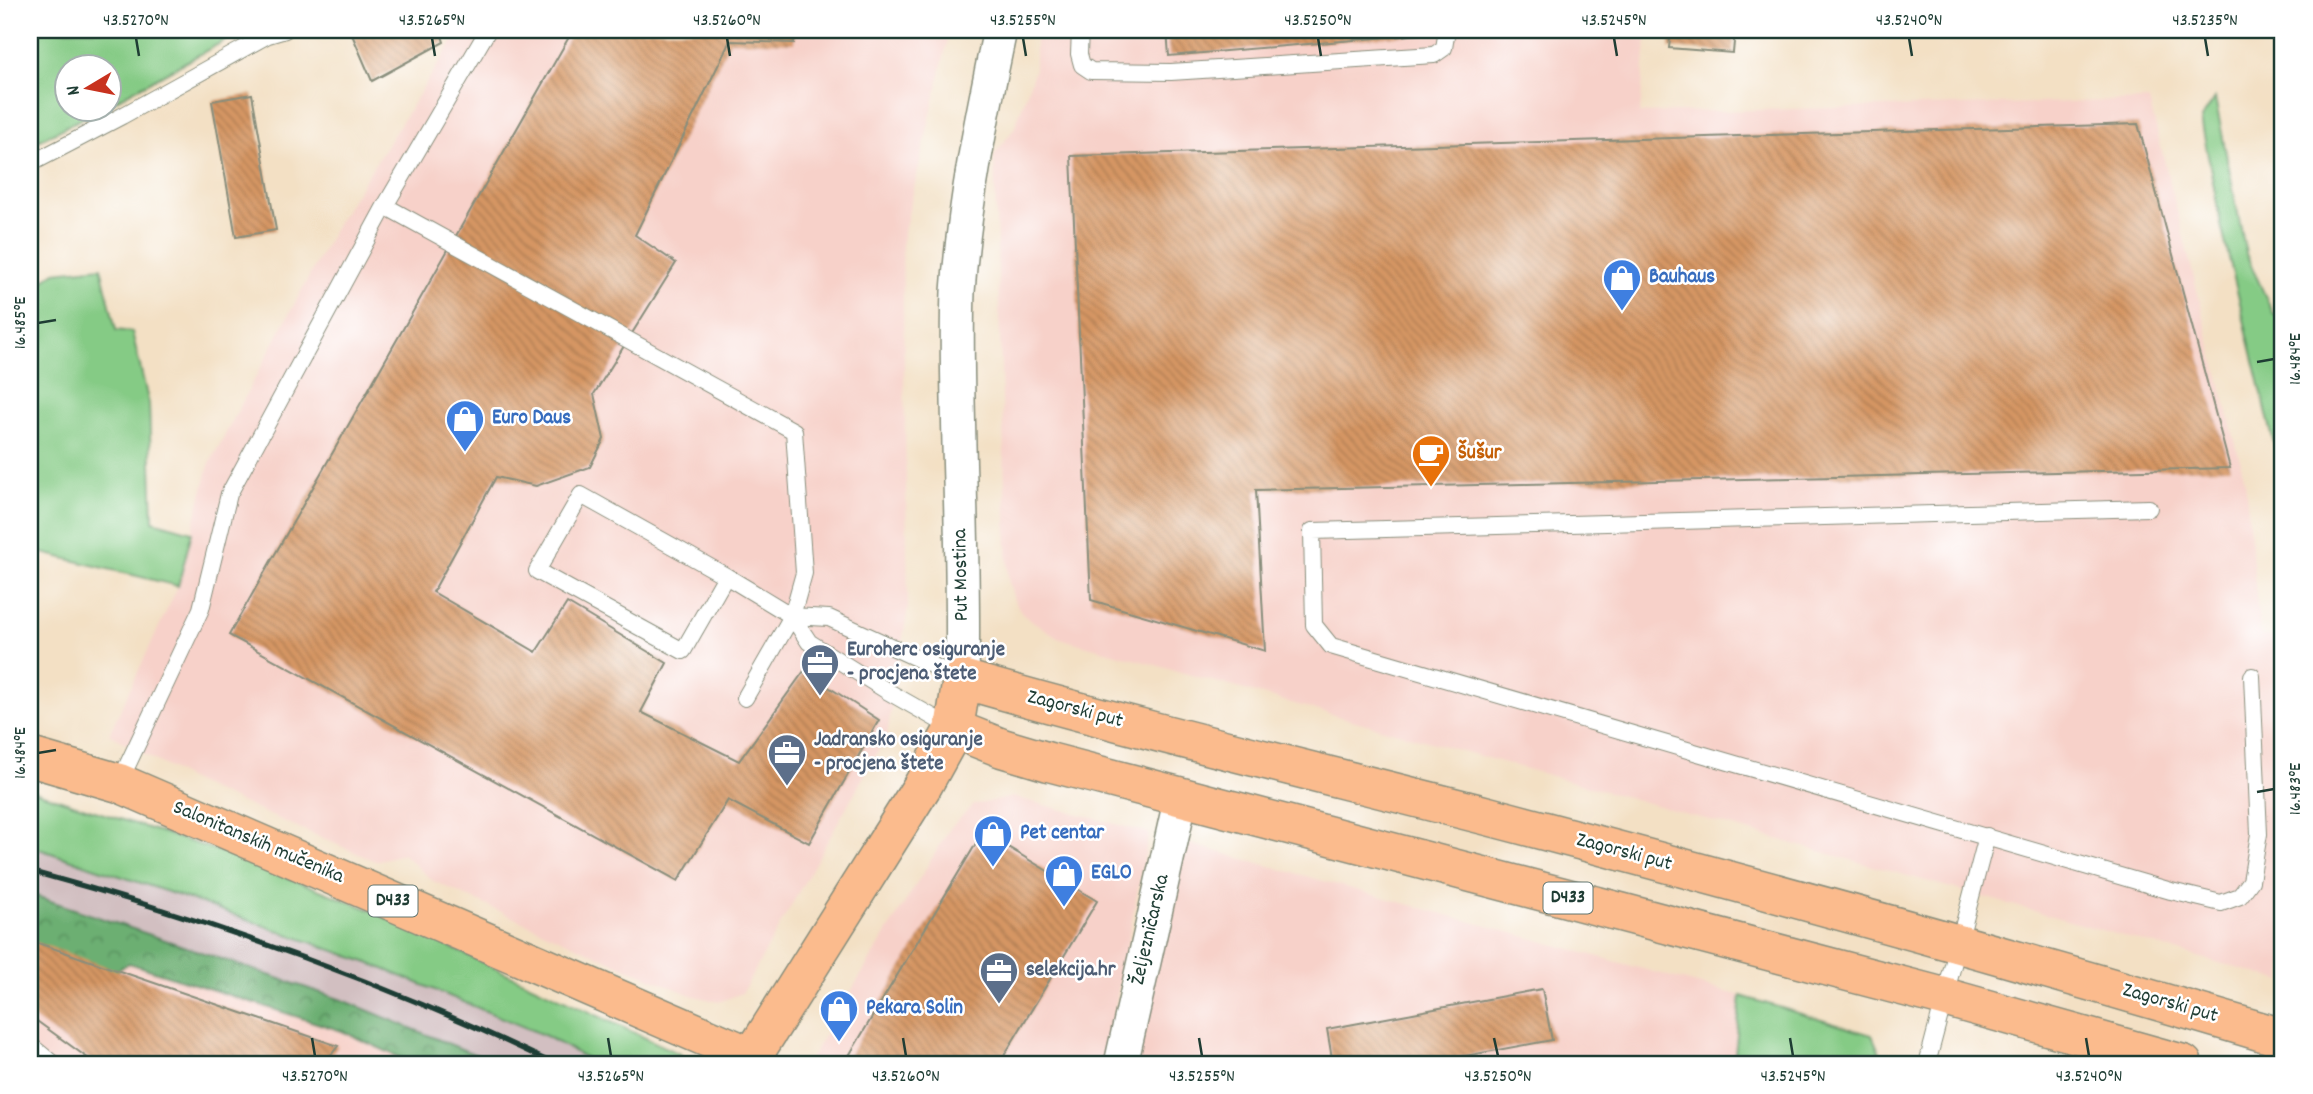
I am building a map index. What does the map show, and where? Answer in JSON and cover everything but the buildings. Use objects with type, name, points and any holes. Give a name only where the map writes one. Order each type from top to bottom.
[{"type":"main road","name":"Put Mostina","points":[[750,1061],[923,785],[954,729],[962,679]]},
{"type":"main road","name":"Zagorski put","points":[[962,679],[1959,943],[2283,1038]]},
{"type":"main road","name":"D433","points":[[954,729],[1002,748],[1181,797],[1944,997],[2183,1064]]},
{"type":"main road","name":"Salonitanskih mučenika","points":[[30,757],[119,783],[750,1061]]},
{"type":"street","name":"Put Mostina","points":[[962,679],[964,595],[957,371],[958,291],[967,206],[984,103],[1000,30]]},
{"type":"street","name":"Željezničarska","points":[[1121,1064],[1181,797]]},
{"type":"lane","points":[[30,164],[122,116],[267,32],[285,30]]},
{"type":"lane","points":[[119,783],[201,609],[229,494],[385,206],[488,30]]},
{"type":"lane","points":[[1080,30],[1079,54],[1082,65],[1091,71],[1171,72],[1433,55],[1444,48],[1447,30]]},
{"type":"lane","points":[[385,206],[794,430],[804,573],[792,616],[745,698]]},
{"type":"lane","points":[[726,576],[683,651],[537,571],[581,495],[726,576],[792,616],[809,642],[954,729]]},
{"type":"lane","points":[[2149,508],[1312,531],[1314,625],[1331,646],[2221,903],[2240,897],[2250,881],[2259,834],[2252,676]]},
{"type":"lane","points":[[792,616],[829,618],[962,679]]},
{"type":"lane","points":[[1927,1064],[1987,836]]},
{"type":"lane","points":[[30,1045],[52,1064]]},
{"type":"shaded area","name":"Euro Daus","points":[[460,30],[950,30],[902,241],[908,607],[887,735],[742,993],[719,1002],[691,995],[596,955],[433,881],[403,854],[375,861],[194,782],[109,734],[178,586],[209,465],[339,220]]},
{"type":"shaded area","points":[[1035,30],[1647,30],[1640,113],[2149,100],[2245,480],[2260,635],[2283,639],[2283,981],[1059,638],[1023,615],[1014,600],[1008,579],[994,155],[1014,129],[1035,69]]},
{"type":"shaded area","points":[[1014,797],[1149,833],[1104,1064],[807,1064],[951,827],[973,805]]},
{"type":"shaded area","points":[[1182,842],[1741,996],[1734,1064],[1130,1064]]},
{"type":"shaded area","points":[[30,846],[374,965],[546,1036],[597,1064],[498,1064],[345,1001],[30,894]]},
{"type":"shaded area","points":[[30,943],[113,973],[129,963],[342,1031],[414,1064],[30,1064]]},
{"type":"green space","points":[[30,30],[237,30],[237,34],[122,97],[122,52],[52,52],[52,122],[75,122],[30,145]]},
{"type":"green space","points":[[2215,98],[2246,254],[2274,315],[2283,309],[2283,480],[2221,225],[2201,119]]},
{"type":"green space","points":[[101,267],[116,330],[132,332],[149,404],[153,521],[192,532],[178,586],[30,550],[30,290],[55,272]]},
{"type":"green space","points":[[30,790],[231,855],[368,909],[678,1053],[691,1064],[597,1064],[546,1036],[374,965],[30,846]]},
{"type":"green space","points":[[30,894],[345,1001],[498,1064],[414,1064],[342,1031],[129,963],[113,973],[30,943]]},
{"type":"green space","points":[[1741,996],[1872,1035],[1882,1058],[1903,1064],[1734,1064]]},
{"type":"railway","points":[[30,871],[164,910],[296,955],[427,1006],[554,1064]]},
{"type":"place","name":"Bauhaus","points":[[1622,312]]},
{"type":"place","name":"Euro Daus","points":[[465,453]]},
{"type":"place","name":"Šušur","points":[[1431,488]]},
{"type":"place","name":"Euroherc osiguranje - procjena štete","points":[[820,697]]},
{"type":"place","name":"Jadransko osiguranje - procjena štete","points":[[787,787]]},
{"type":"place","name":"Pet centar","points":[[993,868]]},
{"type":"place","name":"EGLO","points":[[1064,908]]},
{"type":"place","name":"selekcija.hr","points":[[999,1005]]},
{"type":"place","name":"Pekara Solin","points":[[839,1043]]}]
